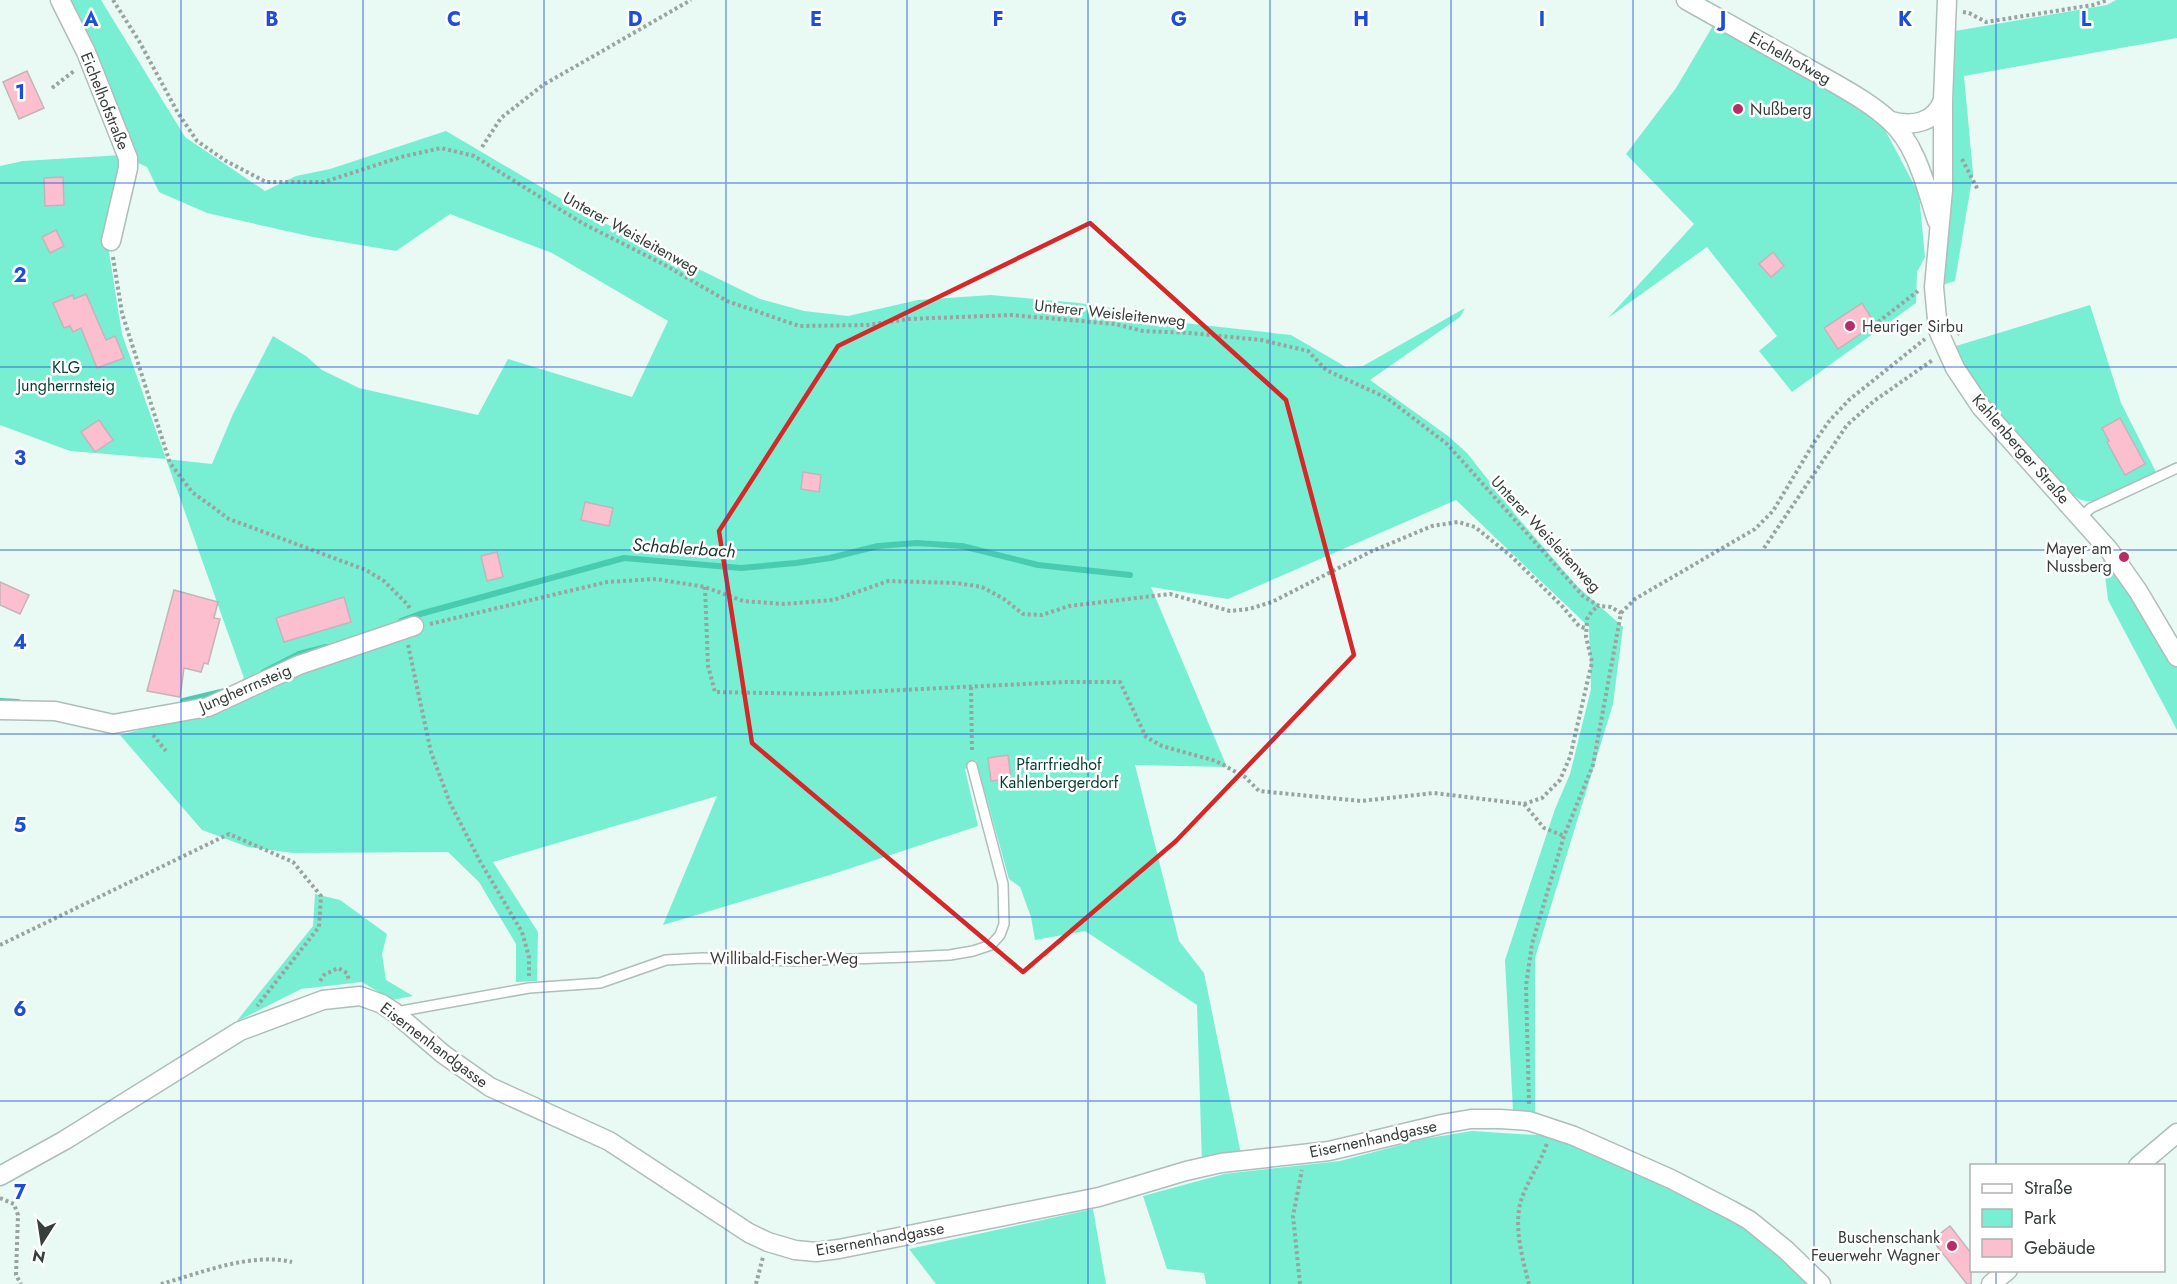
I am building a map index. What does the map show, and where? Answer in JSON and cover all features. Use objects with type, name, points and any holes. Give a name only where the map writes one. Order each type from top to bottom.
[{"type":"street","name":"Eichelhofstraße","points":[[60,0],[86,52],[128,158],[128,168],[111,241]]},
{"type":"street","name":"Eichelhofweg","points":[[1686,0],[1852,93],[1891,121],[1911,150],[1940,227]]},
{"type":"street","name":"Kahlenberger Straße","points":[[1947,6],[1942,100],[1943,190],[1934,287],[1938,330],[1956,368],[1981,407],[2081,517],[2138,591],[2177,657]]},
{"type":"street","points":[[1891,121],[1906,124],[1921,122],[1935,114],[1942,100]]},
{"type":"street","name":"Jungherrnsteig","points":[[0,710],[55,711],[113,724],[208,707],[299,665],[414,626]]},
{"type":"street","name":"Eisernenhandgasse","points":[[0,1176],[65,1140],[240,1031],[300,1007],[323,1000],[351,996],[370,1000],[394,1012],[442,1054],[490,1087],[609,1141],[729,1220],[768,1242],[795,1250],[816,1252],[839,1250],[1099,1197],[1212,1165],[1349,1148],[1442,1124],[1471,1119],[1529,1121],[1612,1151],[1749,1220],[1786,1250],[1821,1284]]},
{"type":"street","points":[[2140,1164],[2177,1133]]},
{"type":"street","points":[[1991,1284],[2006,1272]]},
{"type":"lane","points":[[2081,517],[2091,508],[2177,468]]},
{"type":"lane","name":"Willibald-Fischer-Weg","points":[[394,1012],[529,988],[600,983],[666,960],[793,961],[908,957],[950,955],[991,945],[1000,935],[1004,924],[1003,884],[972,766]]},
{"type":"path","name":"Unterer Weisleitenweg","points":[[113,0],[139,41],[178,114],[197,141],[226,161],[266,183],[324,182],[401,157],[441,148],[474,156],[582,223],[663,264],[728,301],[799,326],[867,325],[909,319],[1011,315],[1115,324],[1143,332],[1190,333],[1261,340],[1308,351],[1326,370],[1387,398],[1448,444],[1583,596],[1599,606],[1611,607],[1621,614]]},
{"type":"path","points":[[482,147],[501,117],[543,85],[691,0]]},
{"type":"path","points":[[1947,6],[1969,12],[1986,22],[2093,6],[2108,0]]},
{"type":"path","points":[[52,88],[74,71],[86,52]]},
{"type":"path","points":[[111,241],[122,313],[170,463],[192,492],[229,519],[366,570],[384,581],[408,605]]},
{"type":"path","points":[[1878,322],[1917,292],[1934,287]]},
{"type":"path","points":[[1529,1121],[1526,986],[1532,944],[1564,836],[1593,765],[1621,614],[1635,599],[1755,529],[1773,511],[1830,420],[1850,399],[1913,347],[1938,330]]},
{"type":"path","points":[[1764,549],[1847,425],[1874,400],[1938,356],[1948,352]]},
{"type":"path","points":[[438,623],[607,582],[656,579],[705,587],[742,601],[783,604],[834,600],[888,581],[957,583],[982,587],[1004,599],[1023,614],[1042,615],[1069,606],[1170,594],[1230,611],[1249,609],[1272,602],[1380,548],[1432,526],[1458,522],[1475,527],[1511,556],[1579,626],[1587,628]]},
{"type":"path","points":[[705,587],[708,666],[715,692],[820,694],[1065,682],[1120,682],[1146,737],[1162,746],[1216,761],[1245,777],[1259,791],[1361,801],[1434,793],[1524,804],[1542,798],[1560,780],[1570,757],[1592,662],[1586,637],[1587,619],[1599,606]]},
{"type":"path","points":[[408,646],[431,752],[450,803],[481,863],[522,932],[529,957],[529,988]]},
{"type":"path","points":[[971,687],[972,766]]},
{"type":"path","points":[[1524,804],[1544,828],[1564,836]]},
{"type":"path","points":[[0,945],[229,834],[293,862],[321,896],[319,927],[250,1014],[240,1031]]},
{"type":"path","points":[[1529,1284],[1524,1267],[1518,1222],[1522,1197],[1543,1157],[1551,1128]]},
{"type":"path","points":[[1300,1284],[1293,1216],[1304,1155]]},
{"type":"path","points":[[0,1198],[14,1204],[18,1215],[16,1275],[21,1284]]},
{"type":"path","points":[[756,1284],[768,1242]]},
{"type":"path","points":[[161,1284],[254,1260],[276,1258],[292,1262]]},
{"type":"highlighted area","points":[[1090,223],[1286,400],[1354,655],[1176,841],[1023,972],[752,743],[719,531],[838,346]]},
{"type":"green space","points":[[53,0],[101,0],[185,137],[265,191],[296,176],[330,169],[446,131],[592,217],[760,299],[804,311],[848,316],[918,300],[991,295],[1079,303],[1175,322],[1291,335],[1346,367],[1363,366],[1465,308],[1460,317],[1370,380],[1448,436],[1467,453],[1519,519],[1577,586],[1623,627],[1613,704],[1535,958],[1535,1114],[1513,1110],[1505,960],[1555,809],[1570,774],[1591,689],[1589,627],[1456,500],[1228,599],[1151,587],[1227,767],[1135,765],[1179,941],[1204,973],[1241,1154],[1202,1163],[1197,1005],[1085,931],[1035,940],[1031,917],[1020,887],[1009,879],[976,760],[972,766],[965,769],[978,826],[833,874],[663,925],[717,796],[493,862],[538,932],[537,981],[516,982],[516,944],[479,882],[448,852],[293,853],[248,847],[202,830],[120,735],[208,712],[244,678],[166,459],[70,451],[0,425],[0,166],[23,161],[122,155]],"holes":[[[122,156],[147,167],[159,192],[207,213],[313,237],[396,251],[450,214],[552,253],[668,321],[632,397],[508,359],[478,415],[359,388],[322,370],[306,356],[273,336],[233,414],[212,464],[166,459],[122,334],[108,246]]]},
{"type":"green space","points":[[2116,0],[2177,0],[2177,38],[1964,76],[1973,173],[1955,281],[1942,285],[1951,195],[1955,31],[2107,5]]},
{"type":"green space","points":[[1714,24],[1848,97],[1883,126],[1919,194],[1925,257],[1917,272],[1916,303],[1792,392],[1759,351],[1777,336],[1707,247],[1608,318],[1694,224],[1626,154],[1676,88]]},
{"type":"green space","name":"Mayer am Nussberg","points":[[2090,305],[2121,403],[2156,472],[2097,501],[2083,501],[2065,489],[2007,425],[1973,380],[1956,346]]},
{"type":"green space","points":[[2103,559],[2177,663],[2177,730],[2108,600]]},
{"type":"green space","points":[[315,894],[340,900],[387,934],[382,954],[386,980],[413,996],[392,1000],[362,982],[301,989],[236,1022],[313,926]]},
{"type":"green space","points":[[1535,1114],[1711,1192],[1827,1284],[1206,1284],[1204,1273],[1167,1269],[1143,1196],[1224,1174],[1340,1161],[1423,1139],[1472,1131],[1536,1135]]},
{"type":"green space","points":[[1093,1209],[1106,1284],[936,1284],[909,1249]]},
{"type":"building","points":[[27,71],[44,108],[19,119],[3,82]]},
{"type":"building","points":[[63,177],[64,205],[45,206],[44,178]]},
{"type":"building","points":[[56,230],[64,246],[50,253],[42,237]]},
{"type":"building","points":[[1773,252],[1784,266],[1771,277],[1759,264]]},
{"type":"building","points":[[86,294],[106,340],[115,336],[124,358],[97,368],[81,328],[73,332],[70,326],[64,328],[53,303],[73,295],[74,299]]},
{"type":"building","name":"Heuriger Sirbu","points":[[1862,303],[1875,324],[1838,349],[1824,328]]},
{"type":"building","points":[[2120,418],[2145,464],[2125,475],[2102,428]]},
{"type":"building","points":[[99,420],[113,440],[95,452],[81,432]]},
{"type":"building","points":[[803,472],[821,475],[819,492],[801,489]]},
{"type":"building","points":[[585,502],[613,508],[609,526],[581,520]]},
{"type":"building","points":[[497,552],[503,577],[487,581],[481,556]]},
{"type":"building","points":[[0,582],[29,595],[20,614],[0,605]]},
{"type":"building","points":[[174,590],[218,602],[214,618],[220,619],[208,664],[204,663],[201,672],[184,668],[180,697],[147,691]]},
{"type":"building","points":[[344,597],[351,622],[284,642],[276,618]]},
{"type":"building","points":[[1008,755],[1011,779],[991,781],[988,758]]},
{"type":"building","name":"Buschenschank Feuerwehr Wagner","points":[[1950,1226],[1970,1252],[1971,1284],[1967,1284],[1932,1240]]},
{"type":"waterway","name":"Schablerbach","points":[[401,621],[624,558],[741,568],[796,563],[830,558],[878,546],[917,543],[962,546],[1038,565],[1130,575]]},
{"type":"waterway","name":"Schablerbach","points":[[264,672],[299,654],[326,647]]},
{"type":"waterway","name":"Schablerbach","points":[[183,701],[225,691]]},
{"type":"waterway","name":"Schablerbach","points":[[0,701],[18,702]]},
{"type":"place","name":"Nußberg","points":[[1738,109]]},
{"type":"place","name":"Heuriger Sirbu","points":[[1850,326]]},
{"type":"place","name":"Mayer am Nussberg","points":[[2124,557]]},
{"type":"place","name":"Buschenschank Feuerwehr Wagner","points":[[1952,1246]]},
{"type":"park label","name":"KLG Jungherrnsteig","points":[[66,376]]},
{"type":"park label","name":"Pfarrfriedhof Kahlenbergerdorf","points":[[1059,773]]}]
